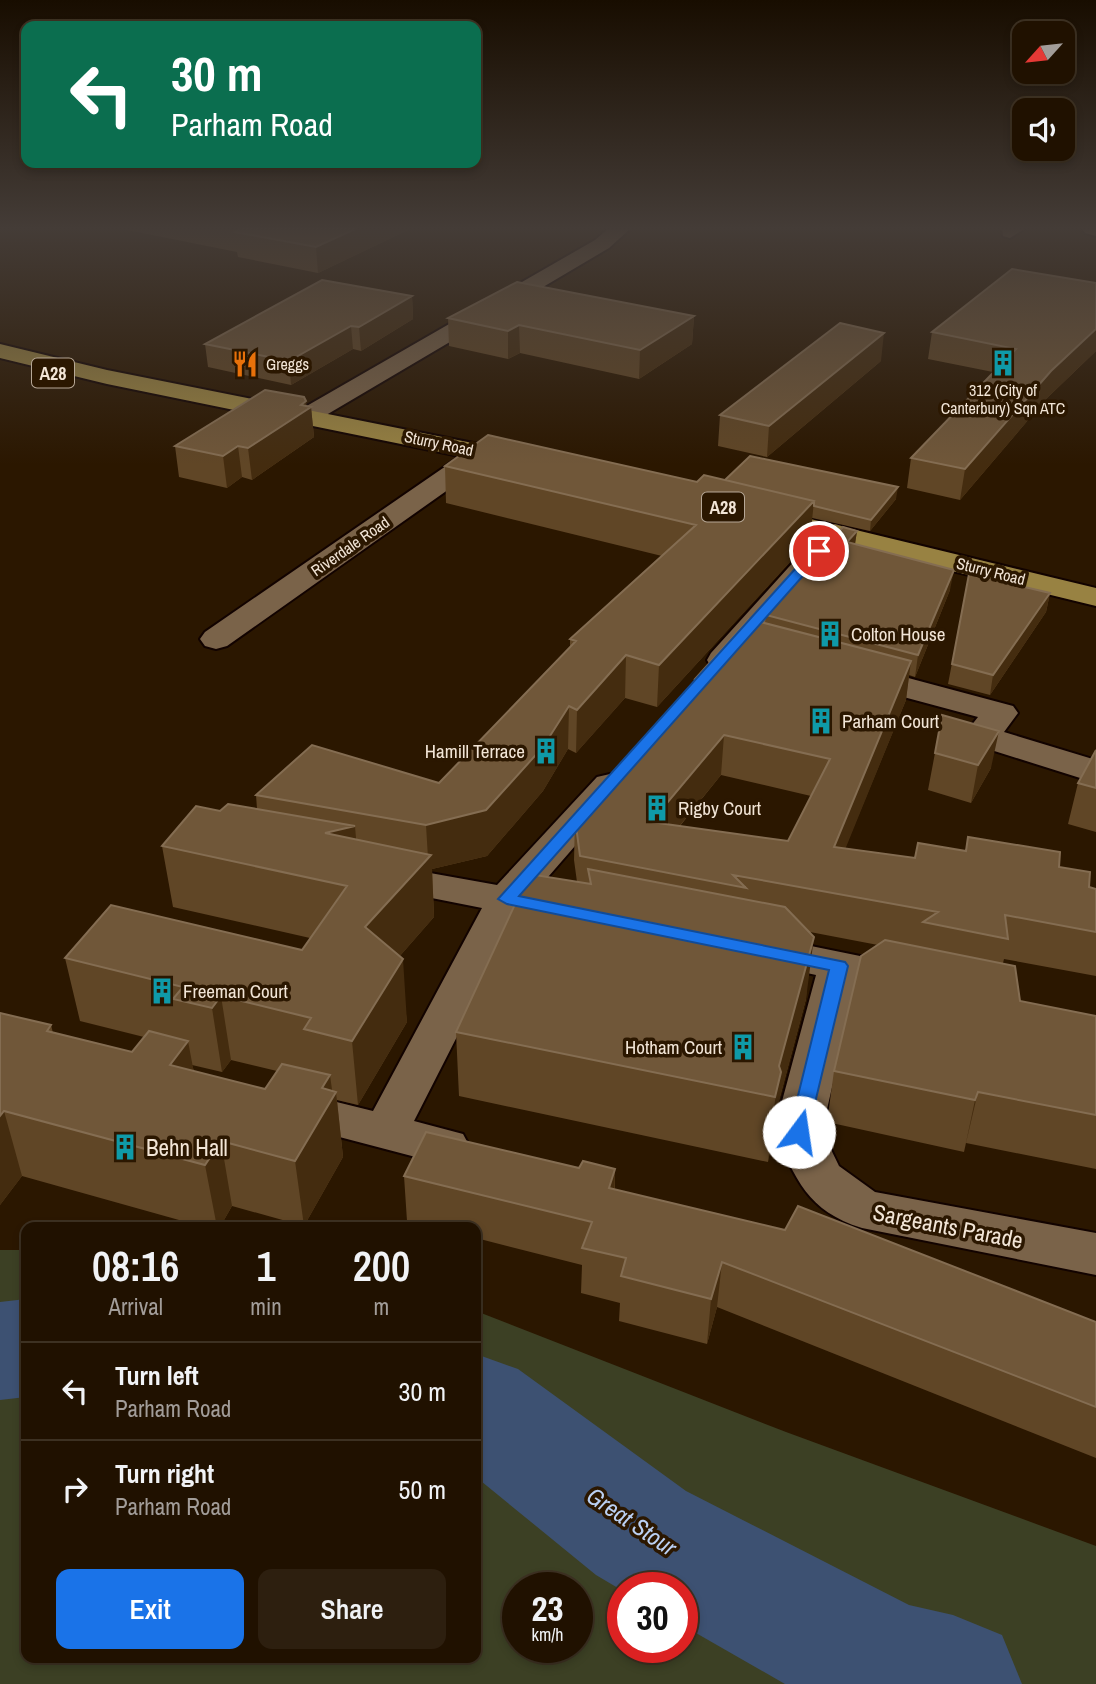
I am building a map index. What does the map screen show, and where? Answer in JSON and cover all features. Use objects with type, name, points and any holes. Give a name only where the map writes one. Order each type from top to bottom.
[{"type":"highway","name":"Sturry Road","points":[[0,351],[107,377],[547,466]]},
{"type":"highway","name":"Sturry Road","points":[[0,372],[107,377]]},
{"type":"highway","name":"Sturry Road","points":[[731,509],[1096,597]]},
{"type":"street","points":[[307,416],[493,308]]},
{"type":"street","name":"Riverdale Road","points":[[216,639],[484,453]]},
{"type":"street","points":[[703,682],[835,533]]},
{"type":"street","points":[[738,642],[778,653]]},
{"type":"street","points":[[830,667],[1001,713],[981,736],[1096,772]]},
{"type":"street","points":[[385,1132],[507,899],[631,761]]},
{"type":"street","points":[[349,870],[600,918]]},
{"type":"street","points":[[719,942],[946,987]]},
{"type":"street","name":"Sargeants Parade","points":[[839,966],[799,1132],[821,1179],[862,1209],[1096,1254]]},
{"type":"street","points":[[252,1098],[446,1147]]},
{"type":"green space","points":[[0,1250],[21,1250],[21,1663],[481,1663],[481,1313],[786,1432],[1096,1546],[1096,1684],[0,1684]]},
{"type":"building","points":[[272,308],[392,308],[359,327],[351,326],[289,361],[205,344]]},
{"type":"building","points":[[468,308],[650,308],[694,316],[640,350],[519,325],[508,331],[448,318]]},
{"type":"building","points":[[963,308],[1096,308],[1096,329],[1051,371],[965,469],[911,458],[1016,349],[932,332]]},
{"type":"building","points":[[840,323],[884,333],[769,426],[720,415]]},
{"type":"building","points":[[265,390],[304,397],[306,401],[301,405],[311,407],[248,448],[238,446],[223,456],[175,446]]},
{"type":"building","points":[[488,435],[697,482],[704,475],[814,501],[659,665],[626,655],[577,710],[569,706],[543,747],[486,810],[426,825],[256,795],[312,745],[439,783],[576,641],[570,639],[696,525],[445,466]]},
{"type":"building","points":[[750,456],[898,487],[871,520],[814,506],[814,501],[725,480]]},
{"type":"building","points":[[843,527],[857,531],[847,542],[954,570],[918,655],[766,615]]},
{"type":"building","points":[[969,574],[1050,593],[993,675],[952,664]]},
{"type":"building","points":[[749,619],[911,661],[834,847],[915,858],[918,843],[966,851],[968,837],[1060,852],[1059,867],[1090,872],[1089,887],[1096,889],[1096,932],[1005,915],[1008,939],[923,922],[938,912],[733,875],[746,888],[580,856],[575,818],[701,681],[695,679]],"holes":[[[724,735],[830,759],[788,841],[651,822]]]},
{"type":"building","points":[[942,715],[999,731],[978,765],[935,753]]},
{"type":"building","points":[[1096,750],[1096,788],[1078,783]]},
{"type":"building","points":[[228,804],[355,826],[325,833],[431,855],[365,927],[403,959],[352,1041],[304,1029],[311,1018],[221,996],[212,1008],[173,999],[183,987],[65,958],[111,905],[302,950],[347,886],[162,846],[196,806],[220,811]]},
{"type":"building","points":[[588,869],[785,907],[814,937],[779,1066],[781,1072],[775,1097],[456,1032],[529,874],[591,884]]},
{"type":"building","points":[[885,940],[1015,966],[1020,1001],[1096,1016],[1096,1115],[978,1092],[975,1100],[834,1071],[861,956]]},
{"type":"building","points":[[0,1013],[51,1025],[47,1031],[132,1052],[149,1031],[188,1041],[170,1065],[265,1089],[282,1064],[330,1075],[322,1088],[336,1092],[295,1161],[221,1141],[205,1165],[4,1111],[0,1116]]},
{"type":"building","points":[[426,1132],[579,1168],[583,1161],[615,1169],[609,1188],[785,1230],[798,1206],[1096,1322],[1096,1407],[722,1262],[711,1299],[621,1276],[626,1258],[582,1248],[592,1222],[404,1176]]},
{"type":"waterway","name":"Great Stour","points":[[0,1351],[21,1349]]},
{"type":"waterway","name":"Great Stour","points":[[481,1410],[641,1533],[892,1669],[953,1684]]},
{"type":"place","name":"312 (City of Canterbury) Sqn ATC","points":[[1003,363]]},
{"type":"place","name":"Greggs","points":[[245,364]]},
{"type":"place","name":"Colton House","points":[[830,634]]},
{"type":"place","name":"Parham Court","points":[[821,721]]},
{"type":"place","name":"Hamill Terrace","points":[[546,751]]},
{"type":"place","name":"Rigby Court","points":[[657,808]]},
{"type":"place","name":"Freeman Court","points":[[162,991]]},
{"type":"place","name":"Hotham Court","points":[[743,1047]]},
{"type":"place","name":"Behn Hall","points":[[125,1147]]},
{"type":"route","points":[[799,1132],[839,966],[507,899],[819,551]]}]
